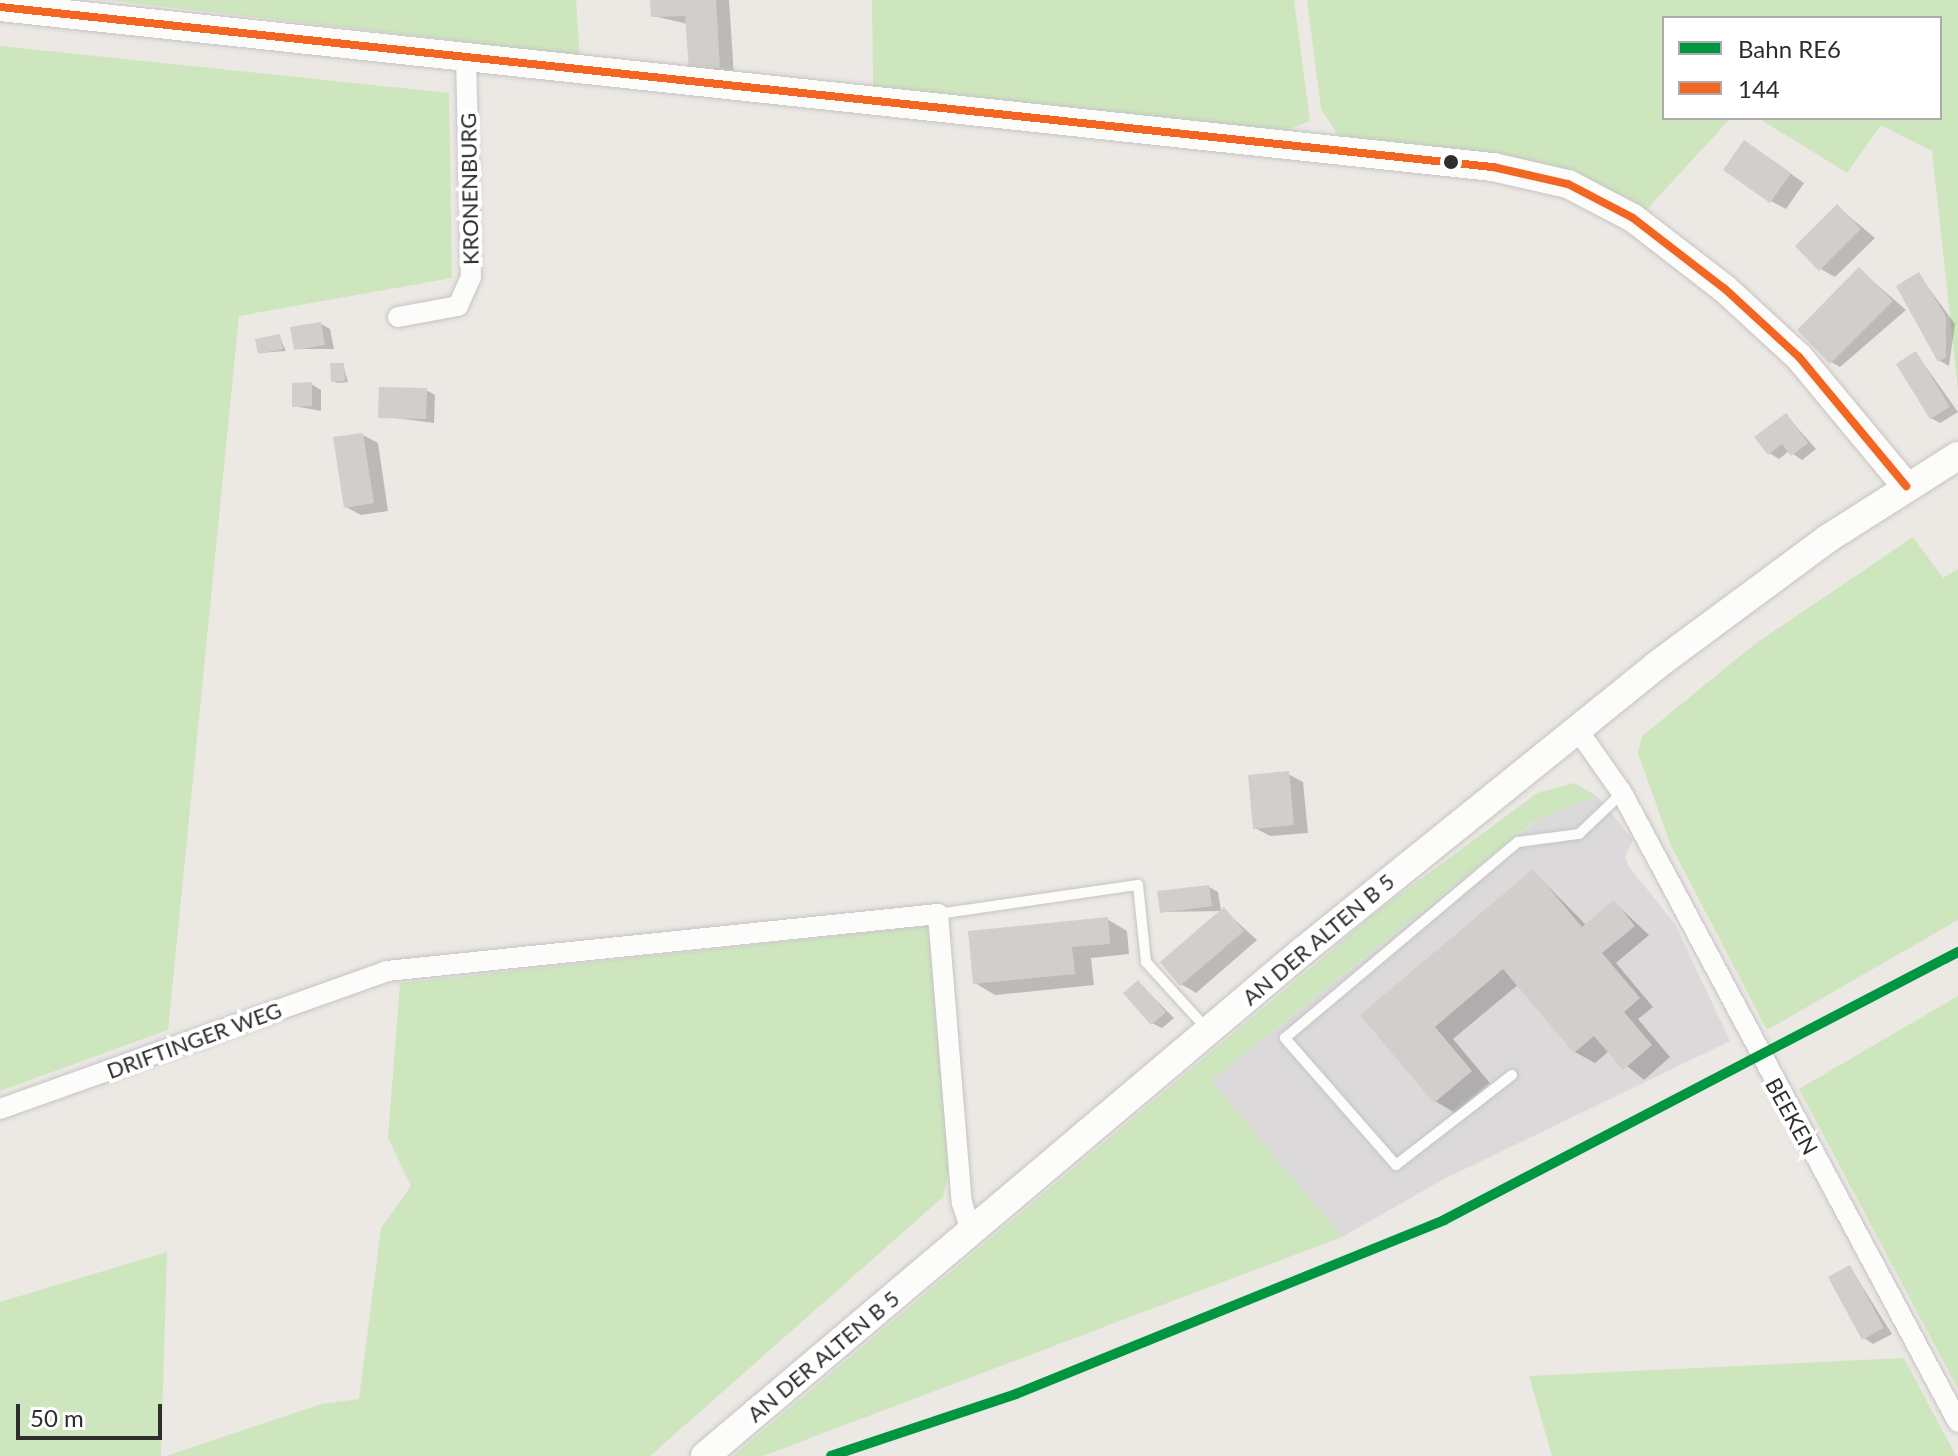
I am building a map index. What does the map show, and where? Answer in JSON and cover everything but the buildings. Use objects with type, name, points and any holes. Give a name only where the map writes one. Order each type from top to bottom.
[{"type":"main road","points":[[0,7],[1493,167],[1568,184],[1633,218],[1799,357],[1906,486]]},
{"type":"main road","name":"AN DER ALTEN B 5","points":[[705,1456],[1208,1031],[1577,729],[1785,568],[1906,486],[1958,456]]},
{"type":"street","name":"KRONENBURG","points":[[398,317],[458,306],[471,277],[466,57]]},
{"type":"street","name":"BEEKEN","points":[[1577,729],[1622,793],[1958,1422]]},
{"type":"street","name":"DRIFTINGER WEG","points":[[0,1109],[387,971],[938,914]]},
{"type":"street","points":[[938,914],[962,1203],[971,1230]]},
{"type":"lane","points":[[1512,1075],[1396,1165],[1285,1038],[1518,842],[1579,834],[1622,793]]},
{"type":"lane","points":[[938,914],[1138,885],[1146,962],[1208,1031]]},
{"type":"shaded area","points":[[1597,796],[1633,840],[1625,857],[1630,868],[1675,924],[1730,1041],[1444,1179],[1342,1237],[1211,1081],[1537,820]]},
{"type":"green space","points":[[107,0],[576,0],[580,61],[469,42]]},
{"type":"green space","points":[[872,0],[1294,0],[1310,121],[1286,130],[873,89]]},
{"type":"green space","points":[[1307,0],[1958,0],[1958,390],[1932,151],[1881,125],[1847,173],[1761,120],[1942,120],[1942,16],[1662,16],[1662,120],[1729,120],[1646,210],[1574,173],[1341,140],[1321,109]]},
{"type":"green space","points":[[0,46],[449,93],[452,278],[239,316],[168,1030],[0,1091]]},
{"type":"green space","points":[[1913,537],[1943,578],[1958,569],[1958,920],[1767,1030],[1671,846],[1638,753],[1642,736],[1755,644]]},
{"type":"green space","points":[[1574,783],[1597,796],[1536,820],[1211,1081],[1342,1237],[763,1456],[733,1456],[1379,910],[1537,793]]},
{"type":"green space","points":[[928,926],[950,1166],[943,1197],[650,1456],[166,1456],[321,1404],[359,1399],[381,1228],[411,1186],[388,1138],[400,983]]},
{"type":"green space","points":[[1958,996],[1958,1389],[1799,1089]]},
{"type":"green space","points":[[167,1252],[161,1456],[0,1456],[0,1302]]},
{"type":"green space","points":[[1904,1358],[1956,1456],[1552,1456],[1529,1376]]},
{"type":"rail line","name":"RE6","points":[[831,1456],[1016,1394],[1444,1220],[1958,952]]},
{"type":"transit line","name":"144","points":[[0,7],[1493,167],[1568,184],[1633,218],[1725,289],[1799,357],[1906,486]]}]
